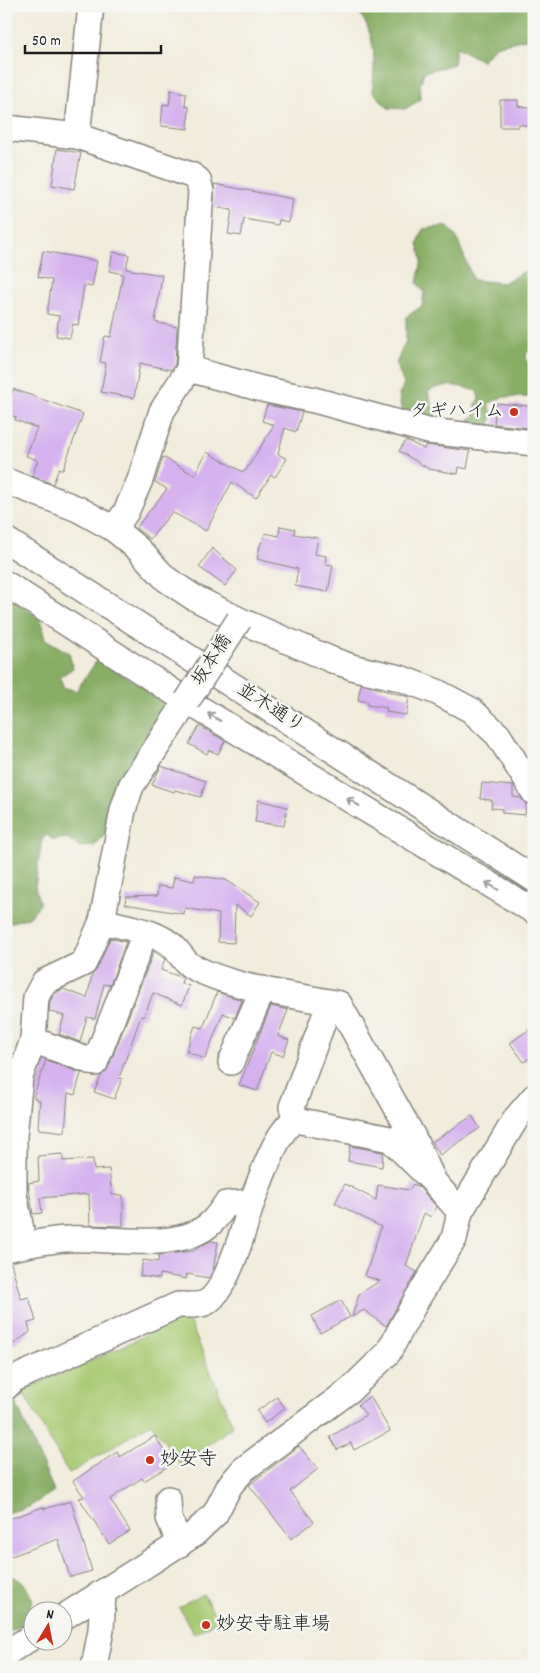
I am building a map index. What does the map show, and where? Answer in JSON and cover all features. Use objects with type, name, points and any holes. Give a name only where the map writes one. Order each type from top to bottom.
[{"type":"street","points":[[77,136],[91,6]]},
{"type":"street","points":[[6,128],[77,136],[191,175],[198,180],[201,191],[189,369],[162,411],[140,480],[126,512],[114,528]]},
{"type":"street","points":[[189,369],[428,431],[534,443]]},
{"type":"street","points":[[6,481],[78,509],[114,528],[138,549],[166,579],[193,597],[240,620],[332,660],[355,668],[400,678],[437,692],[471,710],[498,736],[534,792]]},
{"type":"street","name":"並木通り","points":[[6,540],[534,879]]},
{"type":"street","points":[[6,584],[186,701],[534,911]]},
{"type":"street","name":"坂本橋","points":[[15,1247],[14,1136],[20,1078],[33,1040],[36,997],[44,982],[84,963],[102,921],[123,810],[131,786],[240,620]]},
{"type":"street","points":[[102,921],[155,934],[172,944],[190,965],[218,977],[263,989],[339,1004],[412,1135],[434,1182]]},
{"type":"street","points":[[33,1040],[95,1063],[145,933]]},
{"type":"street","points":[[230,1062],[263,989]]},
{"type":"street","points":[[296,1120],[292,1106],[326,1013],[339,1004]]},
{"type":"street","points":[[72,1612],[180,1544],[206,1524],[215,1514],[230,1485],[244,1469],[350,1390],[388,1353],[417,1299],[454,1239],[460,1212],[518,1118],[534,1098]]},
{"type":"street","points":[[6,1387],[14,1379],[178,1305],[205,1303],[217,1292],[238,1251],[252,1202],[276,1146],[289,1123],[296,1120],[390,1139],[434,1182],[460,1212]]},
{"type":"street","points":[[15,1247],[67,1239],[146,1241],[182,1238],[211,1223],[226,1204],[252,1202]]},
{"type":"street","points":[[168,1499],[169,1518],[180,1544]]},
{"type":"street","points":[[94,1667],[101,1630],[103,1593]]},
{"type":"street","points":[[6,1653],[22,1643]]},
{"type":"green space","points":[[354,6],[534,6],[534,37],[495,46],[482,61],[456,47],[454,64],[424,72],[420,85],[420,100],[405,109],[388,108],[372,91],[373,46],[367,25]]},
{"type":"green space","points":[[447,226],[457,238],[473,280],[503,283],[529,269],[534,256],[534,346],[526,354],[532,381],[531,392],[529,397],[502,397],[488,404],[492,413],[490,426],[468,424],[470,418],[475,417],[476,403],[479,398],[477,391],[458,386],[440,387],[428,392],[436,417],[425,422],[402,414],[399,395],[404,384],[396,364],[406,340],[406,317],[422,306],[424,292],[417,283],[422,260],[418,243],[423,229]]},
{"type":"green space","points":[[6,595],[41,619],[45,639],[69,653],[73,668],[60,677],[63,687],[76,691],[98,659],[172,705],[134,762],[116,781],[108,798],[110,830],[94,846],[79,847],[67,838],[53,840],[47,835],[42,840],[35,887],[40,904],[29,917],[6,924]]},
{"type":"green space","points":[[182,1317],[189,1320],[233,1426],[181,1465],[151,1423],[69,1474],[22,1390],[117,1349]]},
{"type":"green space","points":[[16,1403],[54,1491],[29,1507],[6,1513],[6,1407]]},
{"type":"green space","points":[[6,1572],[24,1583],[33,1600],[22,1600],[22,1625],[6,1633]]},
{"type":"green space","points":[[203,1594],[218,1620],[194,1634],[179,1607]]},
{"type":"building","points":[[171,90],[186,93],[185,106],[189,107],[188,129],[161,126],[163,104],[169,105]]},
{"type":"building","points":[[500,100],[518,100],[518,106],[534,109],[534,127],[518,124],[518,127],[500,127]]},
{"type":"building","points":[[57,149],[81,153],[74,189],[52,185]]},
{"type":"building","points":[[214,184],[293,199],[289,222],[279,220],[278,225],[244,219],[241,236],[228,234],[232,210],[214,207]]},
{"type":"building","points":[[43,251],[97,261],[92,287],[84,285],[78,325],[73,324],[70,338],[56,336],[59,316],[47,314],[52,280],[38,277]]},
{"type":"building","points":[[113,252],[129,255],[126,269],[162,275],[155,322],[177,327],[175,364],[171,370],[140,363],[134,398],[101,392],[106,363],[100,362],[105,336],[111,337],[123,274],[109,271]]},
{"type":"building","points":[[13,389],[83,414],[63,470],[59,468],[53,484],[32,476],[38,460],[26,456],[37,428],[15,420],[16,417],[6,414]]},
{"type":"building","name":"タギハイム","points":[[496,403],[530,406],[528,428],[494,424]]},
{"type":"building","points":[[267,405],[302,412],[296,432],[285,428],[278,454],[287,459],[275,477],[271,475],[256,498],[232,482],[206,531],[172,512],[150,539],[136,528],[167,489],[155,482],[163,457],[194,475],[207,452],[243,472],[274,425],[262,421]]},
{"type":"building","points":[[406,440],[424,449],[426,445],[470,451],[467,469],[459,467],[458,474],[429,469],[399,451]]},
{"type":"building","points":[[280,526],[295,529],[294,534],[318,538],[315,554],[326,556],[325,564],[333,565],[328,592],[295,586],[298,569],[257,559],[265,533],[279,536]]},
{"type":"building","points":[[212,548],[237,570],[225,586],[199,567]]},
{"type":"building","points":[[361,684],[409,697],[406,715],[386,712],[387,708],[367,705],[368,702],[358,700]]},
{"type":"building","points":[[199,726],[225,741],[218,754],[209,750],[207,754],[189,744]]},
{"type":"building","points":[[161,766],[206,781],[201,797],[175,790],[174,792],[152,785]]},
{"type":"building","points":[[482,783],[513,786],[513,797],[521,798],[526,804],[525,815],[502,813],[502,809],[491,808],[492,800],[480,799]]},
{"type":"building","points":[[258,800],[287,807],[284,826],[255,822]]},
{"type":"building","points":[[195,875],[226,880],[260,902],[251,916],[235,905],[234,943],[218,942],[219,914],[185,908],[184,914],[125,904],[126,897],[157,896],[158,886],[172,888],[174,877],[194,881]]},
{"type":"building","points":[[110,938],[126,942],[110,985],[104,984],[95,1019],[87,1017],[80,1042],[59,1034],[64,1016],[49,1011],[50,1001],[54,994],[63,989],[87,998],[92,975],[97,969]]},
{"type":"building","points":[[154,951],[165,959],[161,970],[183,978],[181,983],[189,986],[182,1005],[153,993],[144,1017],[141,1016],[119,1078],[122,1079],[114,1099],[94,1092],[101,1076],[108,1068]]},
{"type":"building","points":[[217,992],[242,1000],[235,1018],[223,1013],[205,1059],[186,1051],[195,1026],[203,1028]]},
{"type":"building","points":[[271,1006],[288,1010],[278,1036],[289,1040],[283,1056],[271,1052],[257,1091],[239,1085]]},
{"type":"building","points":[[534,1026],[534,1055],[524,1062],[510,1043]]},
{"type":"building","points":[[46,1060],[81,1073],[75,1095],[68,1093],[65,1132],[39,1129],[38,1126],[40,1101],[34,1098],[34,1095]]},
{"type":"building","points":[[472,1116],[480,1128],[440,1155],[432,1142]]},
{"type":"building","points":[[350,1146],[383,1152],[382,1167],[348,1161]]},
{"type":"building","points":[[63,1154],[63,1161],[93,1159],[94,1170],[109,1169],[112,1195],[123,1195],[123,1226],[90,1225],[89,1194],[40,1198],[42,1213],[33,1214],[28,1183],[39,1181],[38,1156]]},
{"type":"building","points":[[345,1184],[376,1200],[378,1185],[409,1190],[413,1184],[419,1187],[437,1207],[431,1217],[424,1213],[406,1266],[417,1272],[386,1326],[364,1310],[352,1317],[359,1294],[380,1281],[365,1276],[381,1227],[335,1203]]},
{"type":"building","points":[[210,1241],[218,1242],[213,1270],[209,1278],[187,1274],[186,1279],[160,1274],[160,1279],[140,1276],[143,1260],[158,1262],[159,1255],[193,1251]]},
{"type":"building","points":[[6,1263],[11,1263],[21,1299],[29,1297],[36,1321],[28,1323],[30,1332],[6,1349]]},
{"type":"building","points":[[341,1300],[350,1317],[320,1333],[312,1316]]},
{"type":"building","points":[[370,1396],[390,1431],[354,1450],[351,1443],[337,1450],[330,1437],[366,1415],[358,1405]]},
{"type":"building","points":[[277,1397],[285,1408],[265,1423],[257,1411]]},
{"type":"building","points":[[155,1436],[172,1464],[144,1481],[142,1478],[110,1499],[130,1531],[109,1544],[79,1498],[84,1497],[73,1481],[117,1452],[120,1457]]},
{"type":"building","points":[[299,1446],[318,1469],[290,1491],[314,1522],[291,1539],[249,1485]]},
{"type":"building","points":[[71,1501],[92,1571],[70,1577],[58,1539],[6,1558],[6,1520],[43,1507],[44,1509]]},
{"type":"place","name":"タギハイム","points":[[514,412]]},
{"type":"place","name":"妙安寺","points":[[150,1460]]},
{"type":"place","name":"妙安寺駐車場","points":[[206,1625]]}]
